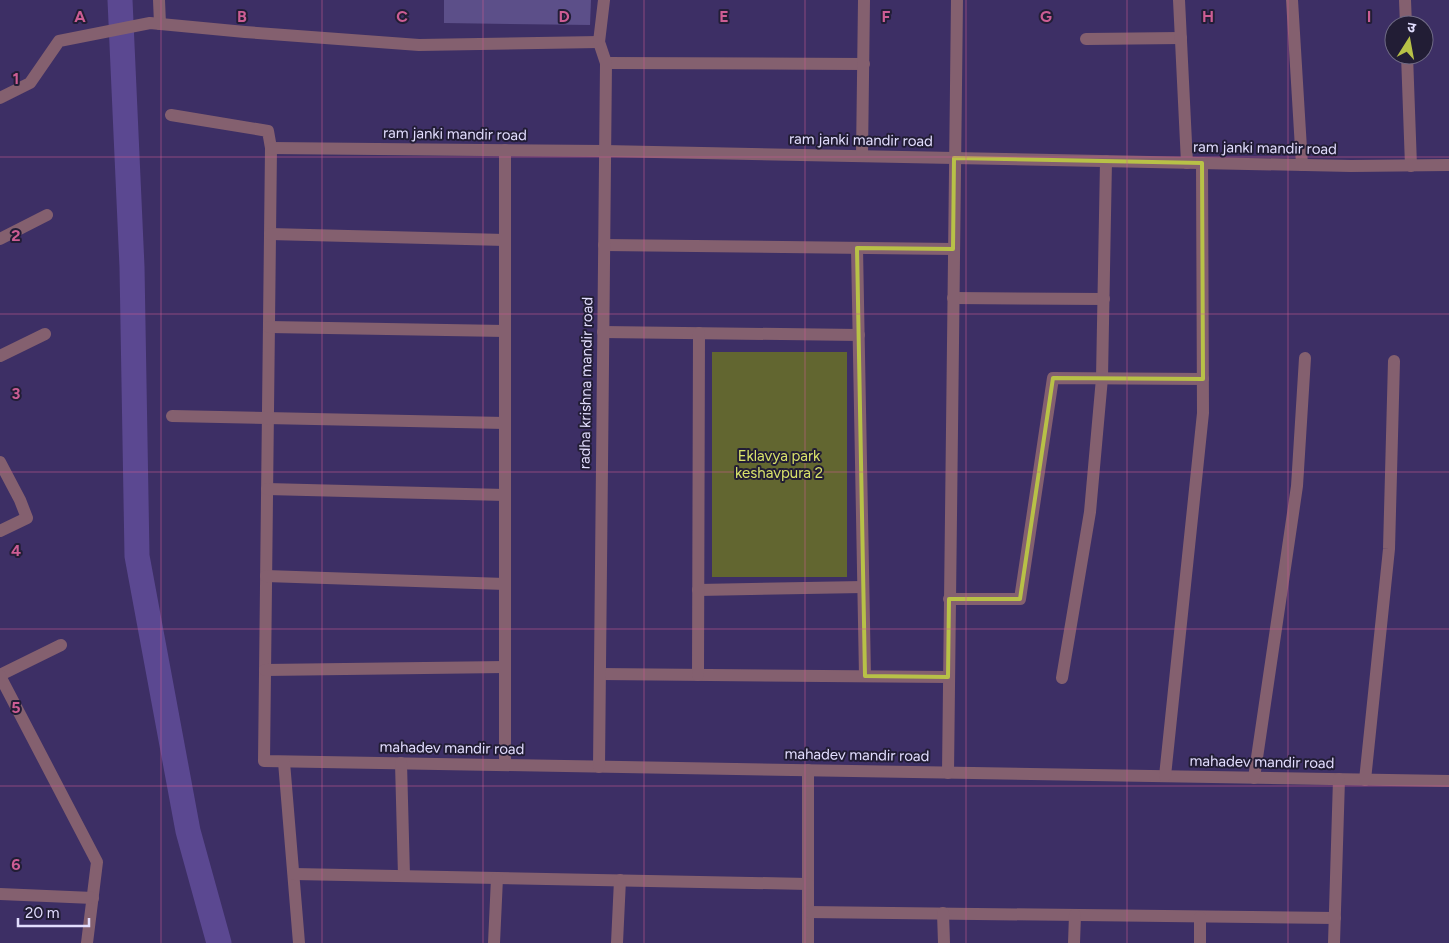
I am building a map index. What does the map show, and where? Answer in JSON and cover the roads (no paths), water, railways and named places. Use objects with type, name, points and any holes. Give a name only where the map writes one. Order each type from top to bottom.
[{"type":"street","points":[[155,23],[159,0]]},
{"type":"street","name":"radha krishna mandir road","points":[[599,767],[606,63],[599,42],[604,0]]},
{"type":"street","points":[[862,156],[864,0]]},
{"type":"street","points":[[948,773],[957,0]]},
{"type":"street","points":[[1179,0],[1187,163]]},
{"type":"street","points":[[1292,0],[1302,165]]},
{"type":"street","points":[[1405,0],[1406,15]]},
{"type":"street","points":[[0,98],[30,83],[59,41],[155,23],[419,45],[599,42]]},
{"type":"street","points":[[1086,39],[1181,38]]},
{"type":"street","points":[[606,63],[864,64]]},
{"type":"street","points":[[1407,65],[1411,166]]},
{"type":"street","points":[[171,115],[268,131],[271,148],[265,670],[505,667]]},
{"type":"street","name":"ram janki mandir road","points":[[271,148],[605,151],[1302,165],[1449,165]]},
{"type":"street","points":[[505,150],[505,765]]},
{"type":"street","points":[[1062,678],[1090,512],[1102,378],[1106,161]]},
{"type":"street","points":[[1165,776],[1204,413],[1202,163]]},
{"type":"street","points":[[0,239],[47,215]]},
{"type":"street","points":[[270,234],[505,240]]},
{"type":"street","points":[[604,245],[953,249]]},
{"type":"street","points":[[857,248],[865,676]]},
{"type":"street","points":[[953,298],[1104,299]]},
{"type":"street","points":[[269,328],[505,331]]},
{"type":"street","points":[[603,332],[859,335]]},
{"type":"street","points":[[698,675],[699,333]]},
{"type":"street","points":[[0,356],[44,334]]},
{"type":"street","points":[[1254,778],[1296,486],[1305,358]]},
{"type":"street","points":[[1365,780],[1388,549],[1394,361]]},
{"type":"street","points":[[949,599],[1020,599],[1053,378],[1203,379]]},
{"type":"street","points":[[172,416],[505,423]]},
{"type":"street","points":[[0,462],[20,500],[27,518],[0,531]]},
{"type":"street","points":[[267,489],[505,496]]},
{"type":"street","points":[[266,576],[505,584]]},
{"type":"street","points":[[698,590],[863,587]]},
{"type":"street","points":[[61,645],[0,675],[97,862],[87,943]]},
{"type":"street","name":"mahadev mandir road","points":[[265,670],[264,762],[1449,781]]},
{"type":"street","points":[[600,674],[948,677]]},
{"type":"street","points":[[284,762],[299,943]]},
{"type":"street","points":[[401,764],[404,876]]},
{"type":"street","points":[[808,770],[808,943]]},
{"type":"street","points":[[1334,943],[1339,779]]},
{"type":"street","points":[[294,874],[808,884]]},
{"type":"street","points":[[494,943],[497,878]]},
{"type":"street","points":[[616,943],[620,880]]},
{"type":"street","points":[[0,894],[93,898]]},
{"type":"street","points":[[808,912],[1335,918]]},
{"type":"street","points":[[944,913],[944,943]]},
{"type":"street","points":[[1074,943],[1075,915]]},
{"type":"street","points":[[1200,917],[1200,943]]},
{"type":"waterway","points":[[120,0],[132,267],[137,556],[188,831],[219,943]]},
{"type":"park label","name":"Eklavya park keshavpura 2","points":[[779,464]]}]
